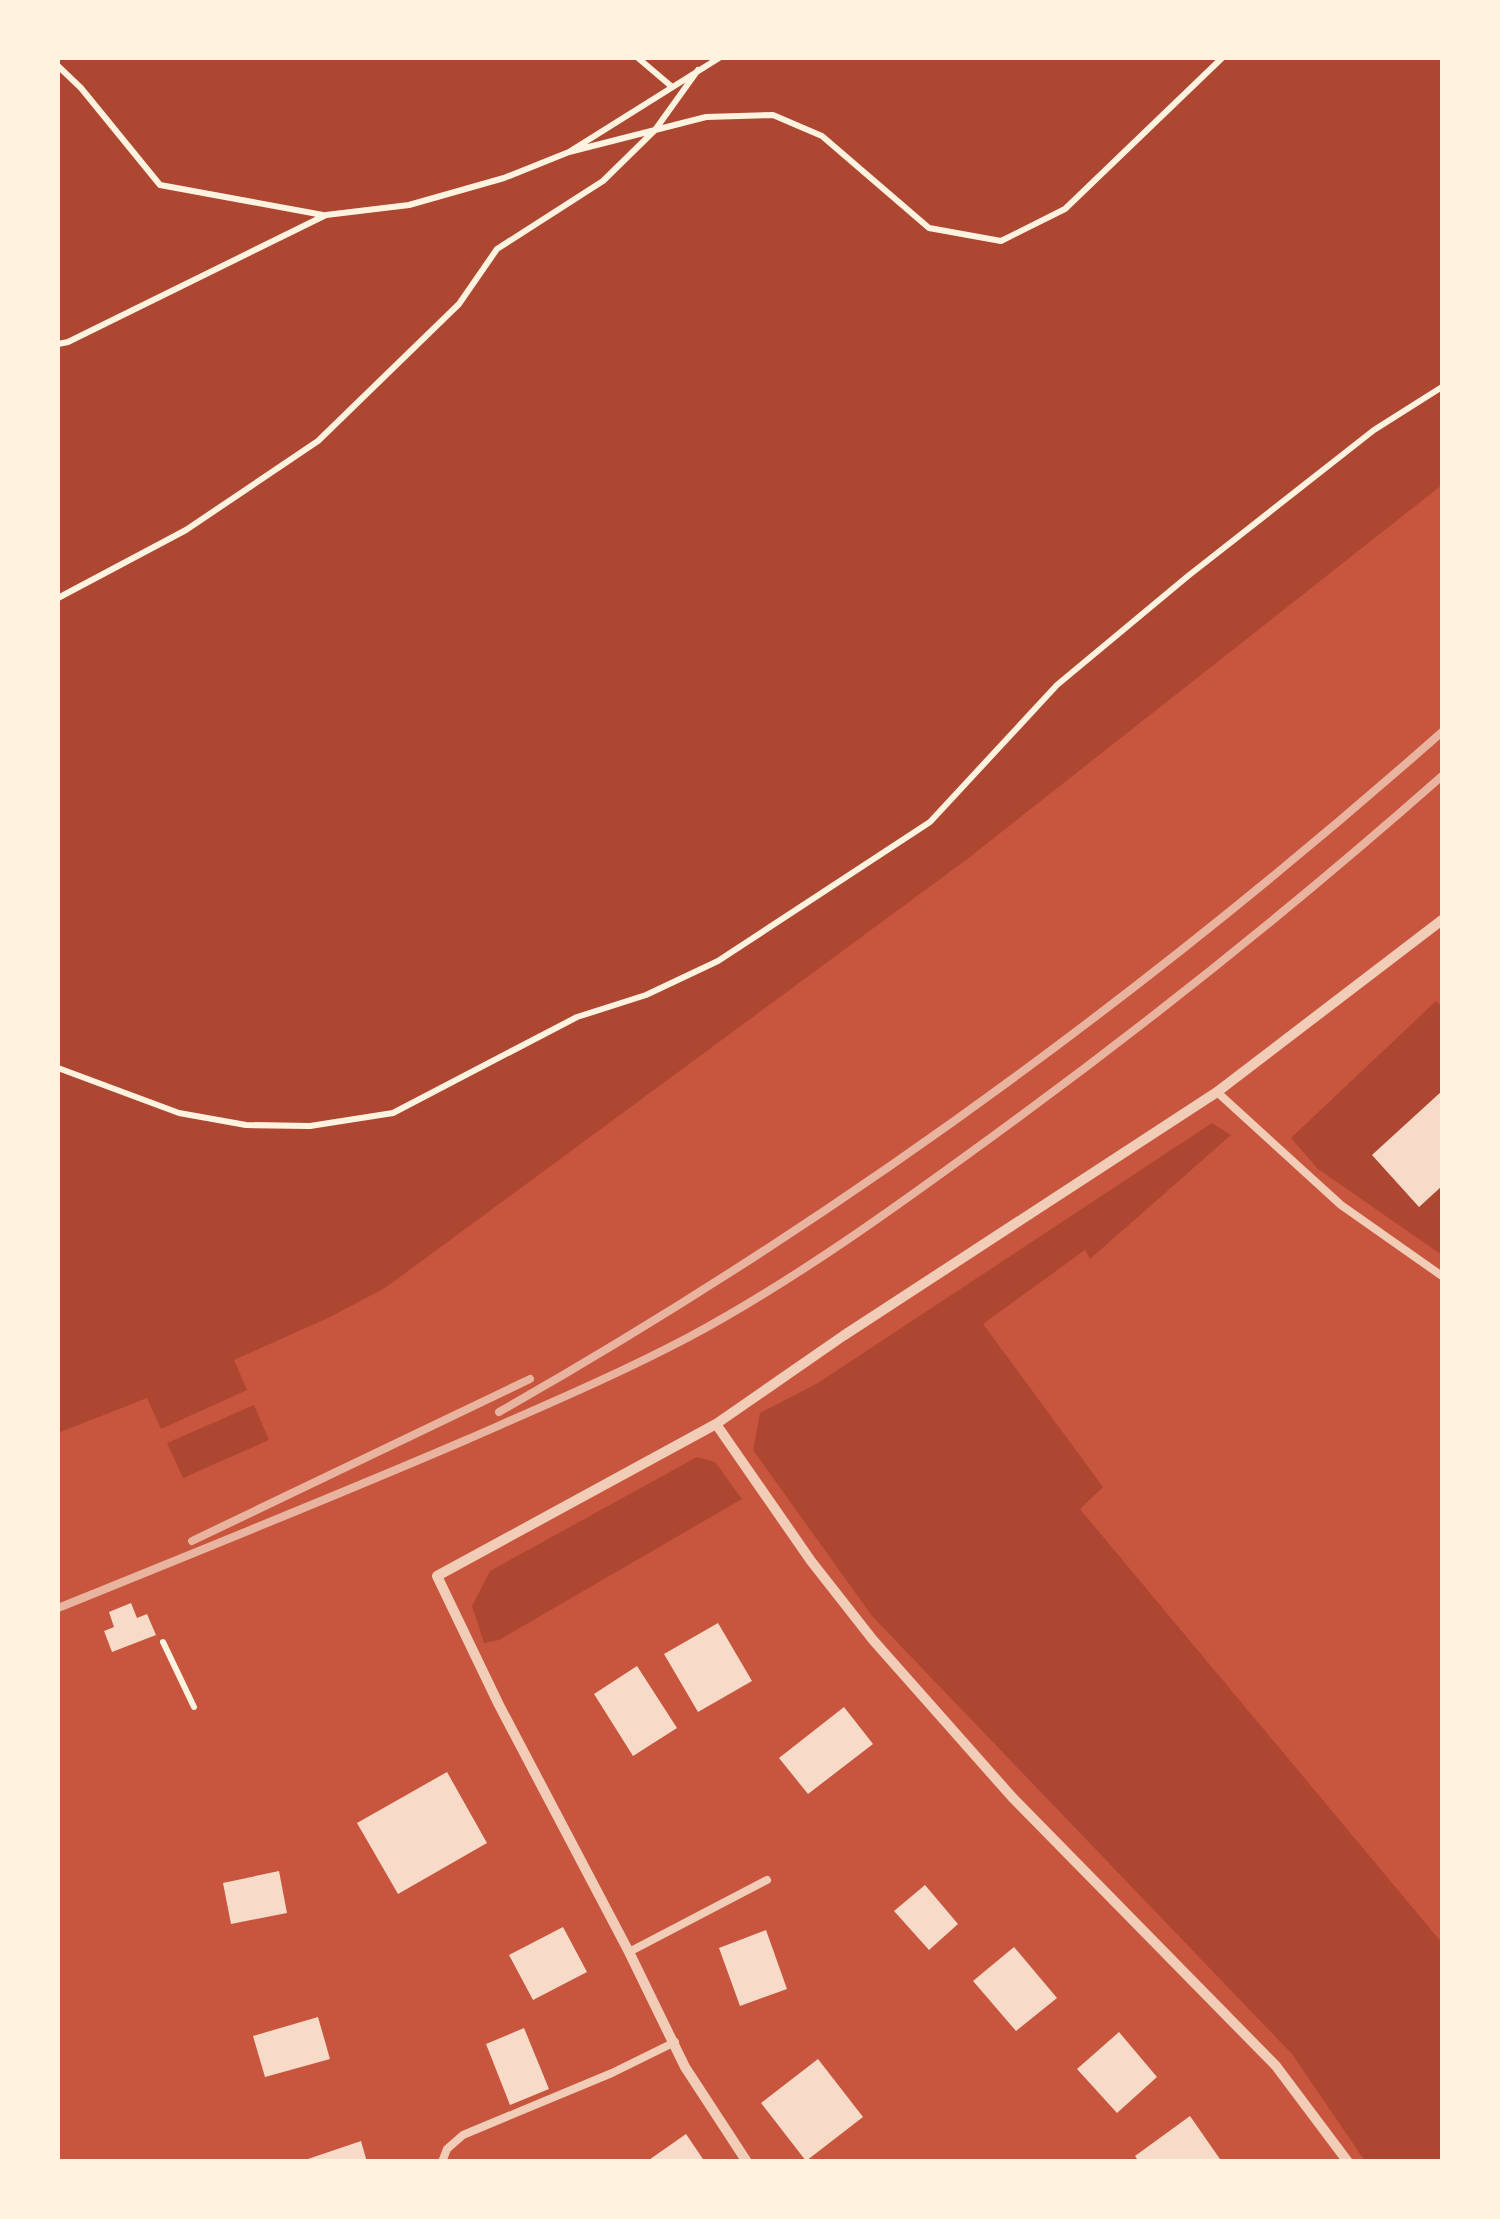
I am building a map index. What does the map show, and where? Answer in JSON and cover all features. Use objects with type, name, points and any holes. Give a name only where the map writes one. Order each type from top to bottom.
[{"type":"street","points":[[747,2162],[685,2067],[437,1576],[716,1424],[843,1336],[1217,1092],[1442,920]]},
{"type":"street","points":[[716,1424],[811,1561],[873,1640],[1026,1811],[1276,2066],[1348,2162]]},
{"type":"lane","points":[[1217,1092],[1340,1206],[1442,1276]]},
{"type":"lane","points":[[629,1952],[767,1880]]},
{"type":"lane","points":[[442,2162],[455,2140],[474,2129],[612,2073],[675,2042]]},
{"type":"path","points":[[638,58],[672,86]]},
{"type":"path","points":[[569,152],[719,58]]},
{"type":"path","points":[[58,66],[82,88],[160,185],[326,215],[409,205],[504,178],[569,152],[706,117],[773,115],[822,136],[930,228],[1001,241],[1065,209],[1222,58]]},
{"type":"path","points":[[58,598],[186,530],[318,441],[459,304],[497,249],[602,181],[655,130],[698,70]]},
{"type":"path","points":[[58,344],[326,215]]},
{"type":"path","points":[[58,1068],[179,1113],[246,1125],[310,1126],[393,1113],[576,1017],[646,996],[718,960],[930,822],[1057,684],[1374,430],[1442,387]]},
{"type":"path","points":[[163,1642],[194,1707]]},
{"type":"shaded area","points":[[58,58],[1442,58],[1442,485],[966,860],[385,1288],[234,1360],[247,1390],[161,1429],[147,1398],[58,1433]]},
{"type":"shaded area","points":[[1436,1001],[1442,1006],[1442,1091],[1372,1155],[1419,1207],[1442,1186],[1442,1255],[1318,1169],[1291,1138]]},
{"type":"shaded area","points":[[1212,1123],[1231,1135],[1090,1259],[1085,1250],[983,1324],[1103,1487],[1080,1509],[1442,1943],[1442,2161],[1365,2161],[1292,2054],[872,1616],[753,1450],[760,1413],[818,1383]]},
{"type":"shaded area","points":[[254,1405],[269,1440],[183,1478],[167,1443]]},
{"type":"shaded area","points":[[697,1457],[715,1462],[742,1499],[499,1640],[484,1643],[472,1606],[490,1571]]},
{"type":"building","points":[[1442,1091],[1442,1186],[1419,1207],[1372,1155]]},
{"type":"building","points":[[131,1603],[137,1618],[147,1614],[156,1635],[112,1652],[104,1631],[114,1627],[109,1612]]},
{"type":"building","points":[[718,1623],[752,1681],[698,1712],[664,1654]]},
{"type":"building","points":[[637,1666],[677,1728],[633,1756],[594,1694]]},
{"type":"building","points":[[844,1707],[873,1744],[808,1794],[779,1758]]},
{"type":"building","points":[[447,1772],[487,1843],[398,1894],[357,1823]]},
{"type":"building","points":[[279,1871],[287,1913],[231,1924],[223,1883]]},
{"type":"building","points":[[925,1885],[958,1924],[929,1950],[894,1911]]},
{"type":"building","points":[[563,1927],[587,1972],[533,2000],[509,1955]]},
{"type":"building","points":[[766,1930],[787,1989],[740,2006],[719,1948]]},
{"type":"building","points":[[1014,1947],[1057,1998],[1016,2031],[973,1981]]},
{"type":"building","points":[[318,2017],[330,2059],[265,2077],[253,2036]]},
{"type":"building","points":[[524,2028],[549,2089],[510,2105],[486,2044]]},
{"type":"building","points":[[1119,2032],[1157,2077],[1117,2113],[1077,2069]]},
{"type":"building","points":[[818,2059],[863,2117],[806,2161],[761,2103]]},
{"type":"building","points":[[1190,2116],[1222,2162],[1139,2162],[1135,2156]]},
{"type":"building","points":[[686,2134],[705,2162],[646,2162]]},
{"type":"building","points":[[361,2141],[367,2162],[302,2162],[302,2161]]},
{"type":"railway","points":[[499,1412],[749,1261],[988,1096],[1219,920],[1442,732]]},
{"type":"railway","points":[[58,1608],[551,1403],[662,1351],[767,1292],[917,1191],[1106,1052],[1220,963],[1442,776]]},
{"type":"railway","points":[[192,1541],[530,1379]]}]
